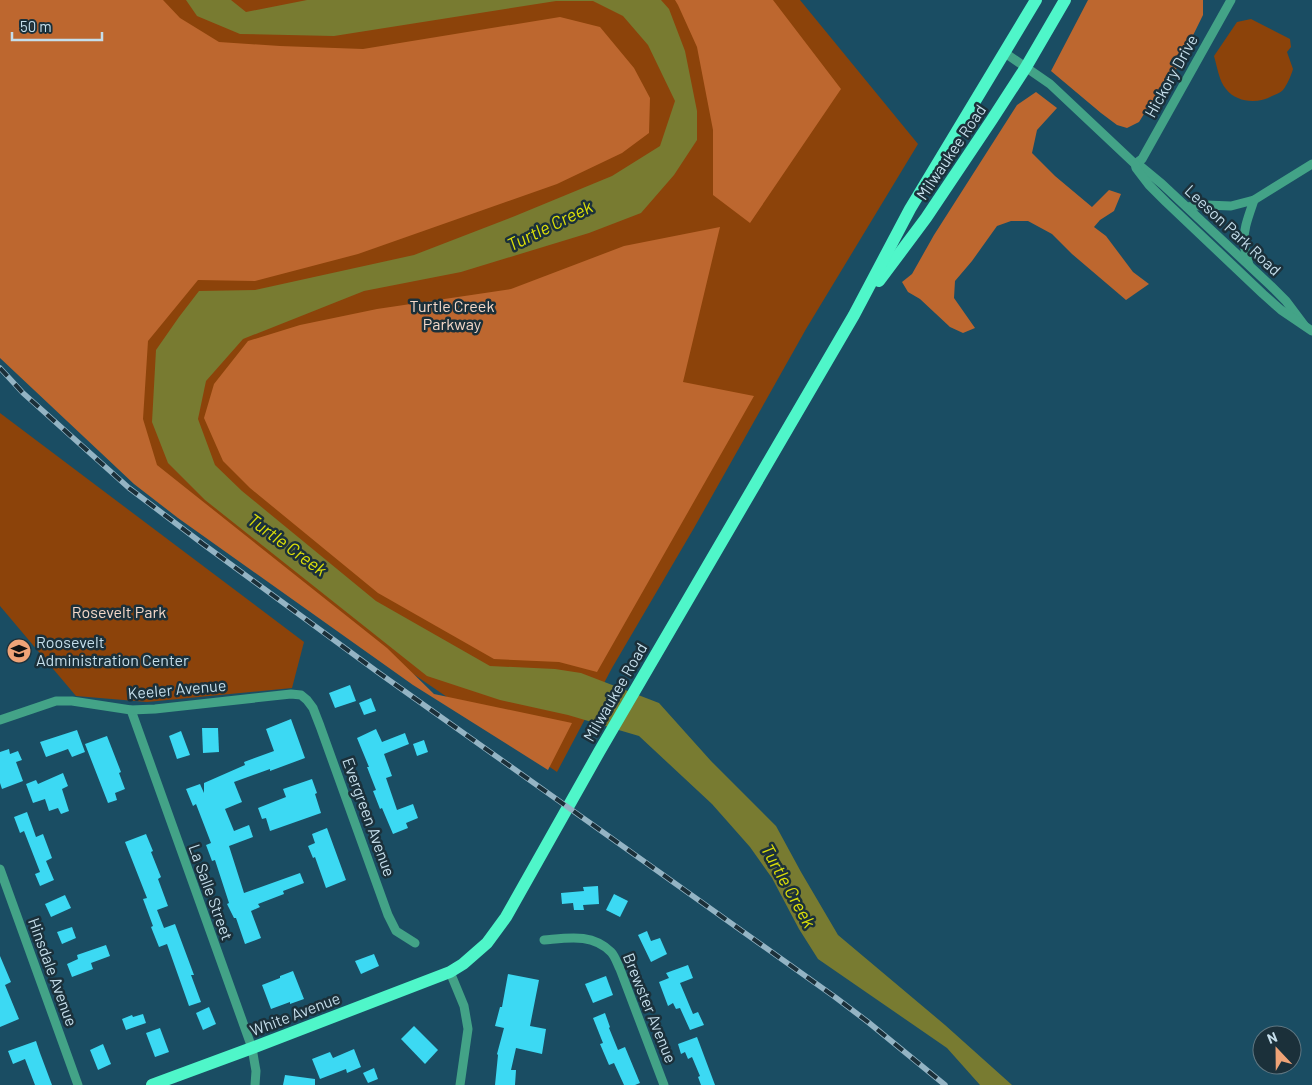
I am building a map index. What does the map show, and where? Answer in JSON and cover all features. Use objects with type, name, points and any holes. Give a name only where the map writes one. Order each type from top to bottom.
[{"type":"main road","name":"Milwaukee Road","points":[[450,972],[463,964],[487,943],[506,917],[599,752],[854,315],[910,209],[1036,0]]},
{"type":"main road","name":"Milwaukee Road","points":[[854,315],[926,218],[991,121],[1026,67],[1065,0]]},
{"type":"main road","name":"White Avenue","points":[[152,1085],[450,972]]},
{"type":"street","name":"Hickory Drive","points":[[1135,164],[1142,159],[1231,0]]},
{"type":"street","name":"Leeson Park Road","points":[[1005,53],[1050,84],[1135,164],[1139,165],[1162,184],[1286,301],[1304,325]]},
{"type":"street","name":"Leeson Park Road","points":[[1135,164],[1136,168],[1166,202],[1263,294],[1281,310],[1312,331]]},
{"type":"street","points":[[1187,207],[1206,205],[1231,206],[1254,200],[1312,164]]},
{"type":"street","points":[[1249,265],[1244,246],[1246,225],[1254,200]]},
{"type":"street","name":"Keeler Avenue","points":[[0,720],[56,700],[130,710],[264,696],[301,695]]},
{"type":"street","name":"Evergreen Avenue","points":[[301,695],[313,708],[388,915],[396,931],[415,943]]},
{"type":"street","name":"La Salle Street","points":[[130,710],[252,1048],[256,1071],[255,1085]]},
{"type":"street","name":"Hinsdale Avenue","points":[[0,869],[78,1085]]},
{"type":"street","name":"Brewster Avenue","points":[[544,940],[577,938],[597,941],[612,953],[620,969],[664,1085]]},
{"type":"street","points":[[450,972],[464,1006],[468,1029],[460,1085]]},
{"type":"green space","name":"Turtle Creek Parkway","points":[[0,0],[800,0],[918,144],[806,329],[694,528],[612,668],[557,772],[318,609],[158,490]]},
{"type":"green space","points":[[0,0],[163,0],[180,18],[219,42],[363,49],[560,17],[600,27],[634,68],[650,98],[649,133],[622,153],[557,184],[358,254],[255,281],[198,280],[148,341],[143,419],[157,465],[387,648],[434,694],[572,723],[548,770],[413,685],[178,518],[134,484],[0,358]]},
{"type":"green space","points":[[675,0],[773,0],[841,89],[750,223],[713,195],[713,130],[697,47]]},
{"type":"green space","points":[[1088,0],[1203,0],[1203,15],[1177,68],[1139,122],[1127,128],[1117,125],[1101,113],[1051,71]]},
{"type":"green space","points":[[1251,19],[1290,39],[1291,47],[1287,52],[1293,69],[1282,91],[1266,99],[1248,101],[1236,97],[1226,89],[1220,78],[1214,56],[1237,22]]},
{"type":"green space","points":[[1036,92],[1057,108],[1037,130],[1032,153],[1055,176],[1092,207],[1109,190],[1121,194],[1114,211],[1100,220],[1094,227],[1106,236],[1133,272],[1149,284],[1126,300],[1072,254],[1052,234],[1028,221],[1011,221],[997,226],[955,281],[954,298],[975,328],[963,333],[950,327],[920,299],[908,292],[902,282],[912,274],[934,235],[1017,105]]},
{"type":"green space","points":[[720,227],[683,382],[754,396],[597,672],[559,662],[494,659],[378,593],[250,488],[223,461],[204,418],[214,384],[248,341],[300,325],[377,309],[511,289],[624,246]]},
{"type":"green space","name":"Rosevelt Park","points":[[0,413],[304,642],[292,688],[147,702],[76,696],[0,606]]},
{"type":"water","name":"Turtle Creek","points":[[186,0],[231,0],[246,12],[307,0],[661,0],[669,9],[685,51],[697,111],[697,140],[674,175],[641,213],[589,233],[461,272],[364,291],[243,339],[206,381],[198,419],[215,465],[242,491],[376,601],[490,666],[555,669],[581,673],[659,703],[711,761],[776,826],[838,935],[945,1025],[1012,1085],[980,1085],[947,1048],[818,959],[799,929],[772,878],[750,847],[712,804],[639,736],[568,715],[500,700],[427,676],[205,500],[168,463],[152,422],[156,350],[199,291],[255,290],[414,255],[612,176],[660,146],[675,101],[648,45],[623,16],[593,1],[556,1],[334,36],[240,34],[197,16]]},
{"type":"building","points":[[350,685],[356,701],[335,708],[329,693]]},
{"type":"building","points":[[371,698],[376,711],[364,715],[359,703]]},
{"type":"building","points":[[291,719],[305,758],[234,782],[242,802],[225,809],[234,831],[249,825],[253,837],[229,846],[244,893],[300,873],[304,883],[283,891],[284,894],[258,904],[260,907],[251,911],[261,938],[245,944],[236,918],[234,918],[227,904],[229,903],[215,860],[212,861],[206,845],[211,843],[196,804],[193,806],[186,789],[200,784],[204,793],[204,783],[245,765],[244,762],[274,751],[266,729]]},
{"type":"building","points":[[202,728],[218,728],[219,752],[203,753]]},
{"type":"building","points":[[376,729],[382,742],[405,733],[409,744],[384,754],[392,776],[386,778],[397,810],[413,804],[418,818],[406,823],[408,828],[393,834],[373,791],[376,790],[357,738]]},
{"type":"building","points":[[77,730],[85,752],[72,757],[68,749],[46,757],[40,742]]},
{"type":"building","points":[[181,731],[190,755],[177,759],[169,736]]},
{"type":"building","points":[[107,736],[121,772],[119,773],[125,789],[115,793],[117,800],[108,803],[85,744]]},
{"type":"building","points":[[424,740],[428,752],[417,756],[413,744]]},
{"type":"building","points":[[9,749],[10,754],[18,751],[22,760],[16,762],[23,781],[2,789],[0,783],[0,752]]},
{"type":"building","points":[[63,773],[68,786],[62,789],[69,811],[61,814],[58,808],[49,811],[45,799],[33,803],[26,784],[36,780],[38,784]]},
{"type":"building","points":[[312,779],[321,813],[270,831],[266,818],[262,819],[258,808],[286,797],[283,789]]},
{"type":"building","points":[[27,812],[36,837],[43,834],[52,858],[46,861],[54,880],[40,886],[35,874],[40,872],[24,831],[20,833],[14,817]]},
{"type":"building","points":[[327,828],[346,880],[326,888],[315,857],[313,858],[308,846],[315,843],[312,834]]},
{"type":"building","points":[[146,834],[161,877],[158,879],[168,906],[157,910],[164,928],[175,924],[194,975],[191,975],[201,1002],[189,1006],[167,944],[159,947],[151,927],[153,926],[143,899],[147,898],[125,842]]},
{"type":"building","points":[[598,886],[599,904],[583,905],[584,910],[574,910],[573,903],[562,904],[561,893],[584,891],[583,887]]},
{"type":"building","points":[[614,894],[628,901],[620,917],[606,910]]},
{"type":"building","points":[[65,895],[71,908],[51,917],[45,904]]},
{"type":"building","points":[[72,927],[76,938],[62,944],[57,932]]},
{"type":"building","points":[[647,931],[651,941],[660,938],[667,954],[651,962],[638,935]]},
{"type":"building","points":[[106,945],[110,956],[91,963],[93,969],[72,977],[67,964],[78,959],[77,955]]},
{"type":"building","points":[[374,954],[379,966],[361,974],[355,961]]},
{"type":"building","points":[[0,956],[11,982],[5,985],[19,1019],[0,1027]]},
{"type":"building","points":[[688,965],[693,978],[680,983],[693,1014],[698,1012],[704,1025],[690,1030],[680,1008],[676,1009],[673,1003],[668,1006],[659,982],[669,978],[666,973]]},
{"type":"building","points":[[293,971],[304,999],[271,1009],[262,985]]},
{"type":"building","points":[[508,974],[539,980],[530,1026],[546,1029],[542,1054],[516,1048],[511,1070],[516,1070],[515,1085],[495,1085],[497,1054],[504,1028],[495,1026],[500,1007],[502,1007]]},
{"type":"building","points":[[606,976],[613,995],[593,1003],[585,984]]},
{"type":"building","points":[[209,1007],[216,1024],[203,1030],[196,1013]]},
{"type":"building","points":[[605,1013],[618,1050],[625,1047],[640,1083],[624,1085],[614,1063],[609,1065],[600,1044],[603,1043],[593,1018]]},
{"type":"building","points":[[143,1014],[146,1023],[126,1030],[122,1019],[132,1015],[133,1017]]},
{"type":"building","points":[[414,1026],[438,1050],[425,1064],[401,1039]]},
{"type":"building","points":[[160,1028],[169,1052],[155,1057],[146,1033]]},
{"type":"building","points":[[697,1037],[715,1085],[701,1085],[698,1077],[700,1076],[692,1057],[688,1059],[685,1052],[681,1054],[678,1044]]},
{"type":"building","points":[[36,1041],[52,1085],[35,1085],[25,1059],[13,1064],[8,1051]]},
{"type":"building","points":[[103,1044],[111,1064],[98,1070],[90,1050]]},
{"type":"building","points":[[354,1049],[361,1067],[347,1073],[346,1069],[320,1079],[312,1059],[330,1052],[333,1058]]},
{"type":"building","points":[[374,1068],[378,1079],[368,1083],[363,1073]]},
{"type":"building","points":[[285,1075],[315,1079],[315,1085],[283,1085]]},
{"type":"railway","points":[[0,368],[23,393],[129,488],[379,673],[835,997],[945,1085]]},
{"type":"place","name":"Roosevelt Administration Center","points":[[19,651]]}]
